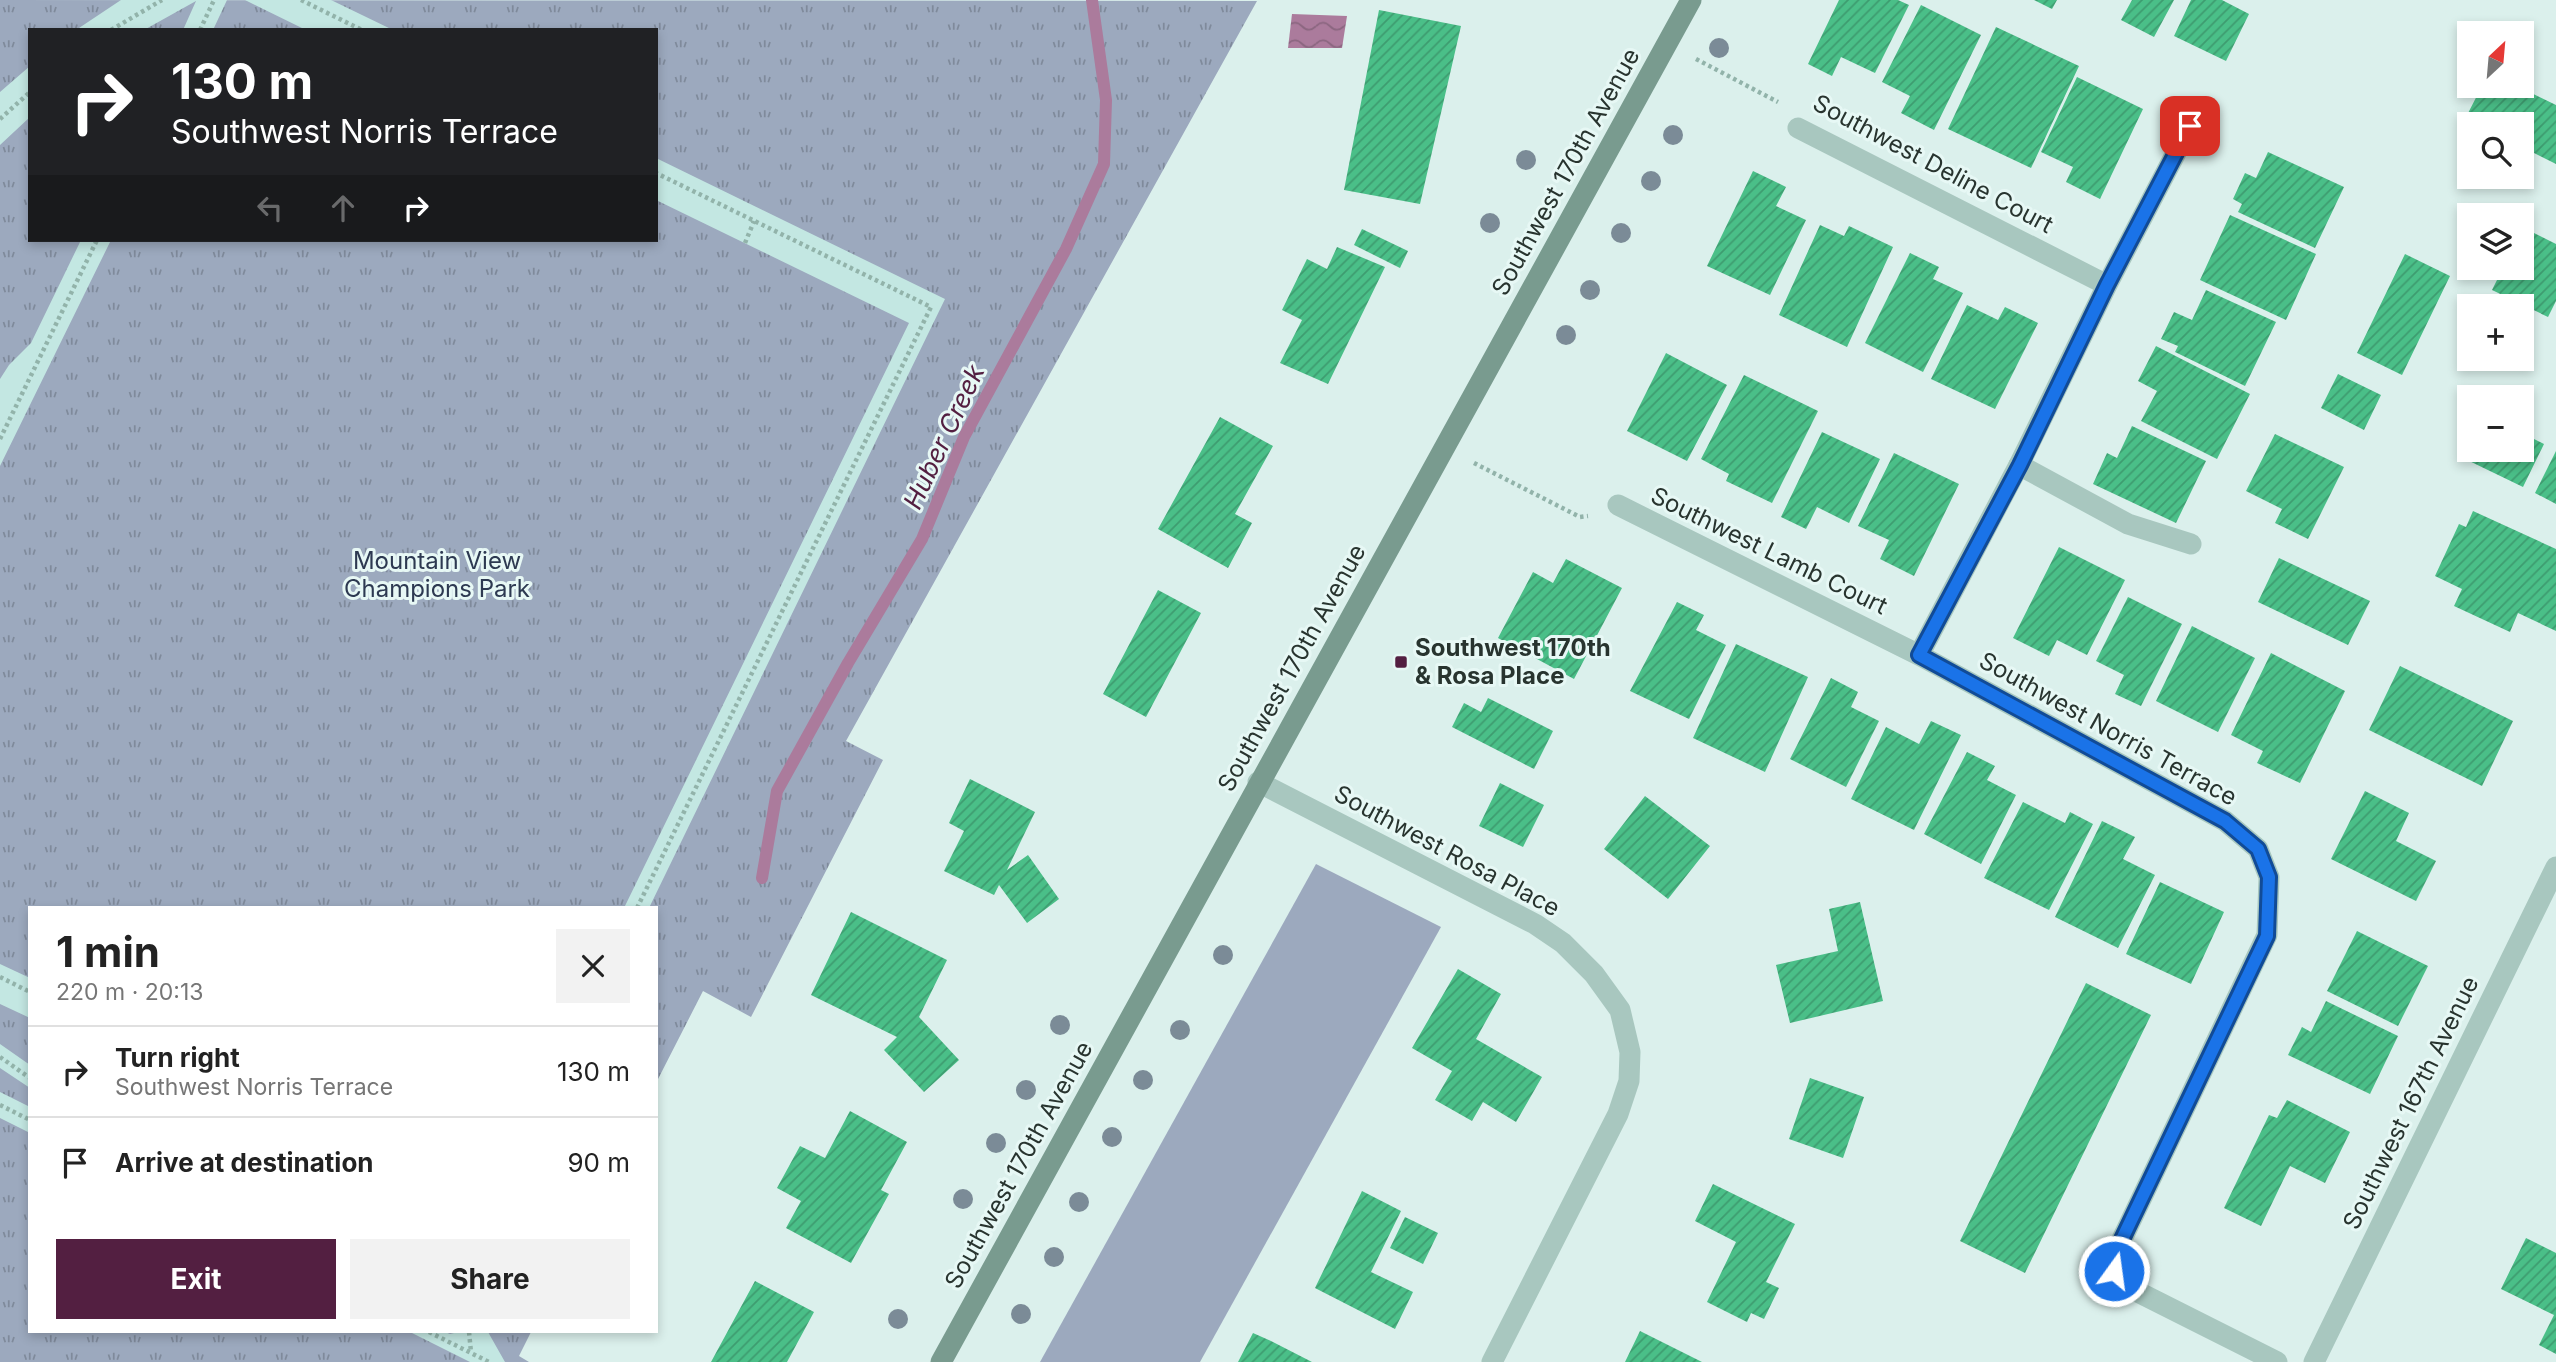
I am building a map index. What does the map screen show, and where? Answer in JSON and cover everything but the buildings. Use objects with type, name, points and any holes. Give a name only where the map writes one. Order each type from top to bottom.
[{"type":"main road","name":"Southwest 170th Avenue","points":[[941,1362],[1691,0]]},
{"type":"street","points":[[1919,655],[2020,465],[2107,285],[2190,126]]},
{"type":"street","name":"Southwest Deline Court","points":[[1798,128],[2107,285]]},
{"type":"street","points":[[2020,465],[2128,524],[2191,544]]},
{"type":"street","name":"Southwest Lamb Court","points":[[1618,505],[1919,655]]},
{"type":"street","name":"Southwest Norris Terrace","points":[[1919,655],[2225,821],[2258,849],[2269,877],[2267,936],[2114,1256],[2114,1271],[2124,1285],[2277,1362]]},
{"type":"street","name":"Southwest Rosa Place","points":[[1258,782],[1535,924],[1563,943],[1594,974],[1620,1010],[1630,1052],[1629,1081],[1618,1114],[1492,1362]]},
{"type":"street","name":"Southwest 167th Avenue","points":[[2314,1362],[2556,867]]},
{"type":"path","points":[[114,28],[162,0]]},
{"type":"path","points":[[201,28],[214,0]]},
{"type":"path","points":[[301,0],[358,28]]},
{"type":"path","name":"Southwest Deline Court","points":[[1667,44],[1782,104],[1798,128]]},
{"type":"path","points":[[0,118],[28,94]]},
{"type":"path","points":[[638,906],[931,307],[658,174]]},
{"type":"path","points":[[745,243],[754,221]]},
{"type":"path","points":[[0,439],[3,427],[96,242]]},
{"type":"path","name":"Southwest Lamb Court","points":[[1444,448],[1580,517],[1603,514],[1618,505]]},
{"type":"path","points":[[0,977],[28,991]]},
{"type":"path","points":[[0,1057],[28,1077]]},
{"type":"path","points":[[0,1105],[28,1119]]},
{"type":"path","points":[[431,1333],[489,1362]]},
{"type":"path","points":[[469,1333],[471,1353]]},
{"type":"green space","name":"Mountain View Champions Park","points":[[0,0],[1257,1],[846,741],[883,760],[751,1017],[703,991],[658,1079],[658,906],[28,906],[28,1333],[530,1333],[519,1356],[529,1362],[0,1362]]},
{"type":"green space","points":[[1316,864],[1441,927],[1200,1362],[1040,1362]]},
{"type":"shaded area","points":[[121,0],[227,0],[214,28],[184,28],[196,1],[148,28],[79,28]]},
{"type":"shaded area","points":[[245,0],[331,0],[389,28],[302,28]]},
{"type":"shaded area","points":[[28,68],[28,119],[0,145],[0,92]]},
{"type":"shaded area","points":[[658,159],[945,299],[650,906],[625,906],[909,323],[658,201]]},
{"type":"shaded area","points":[[80,242],[110,242],[0,466],[0,379],[9,365],[31,343]]},
{"type":"shaded area","points":[[0,964],[28,977],[28,1017],[0,1004]]},
{"type":"shaded area","points":[[0,1044],[28,1064],[28,1087],[0,1068]]},
{"type":"shaded area","points":[[0,1092],[28,1106],[28,1132],[0,1118]]},
{"type":"shaded area","points":[[412,1333],[489,1333],[505,1362],[470,1362]]},
{"type":"water","points":[[1292,14],[1347,16],[1342,48],[1288,48]]},
{"type":"waterway","name":"Huber Creek","points":[[762,878],[777,791],[848,663],[922,539],[964,437],[1066,249],[1104,164],[1106,100],[1092,0]]},
{"type":"place","name":"Southwest 170th & Rosa Place","points":[[1401,662]]},
{"type":"route","points":[[2114,1271],[2114,1256],[2267,936],[2269,877],[2258,849],[2225,821],[1919,655],[2020,465],[2107,285],[2190,126]]}]
